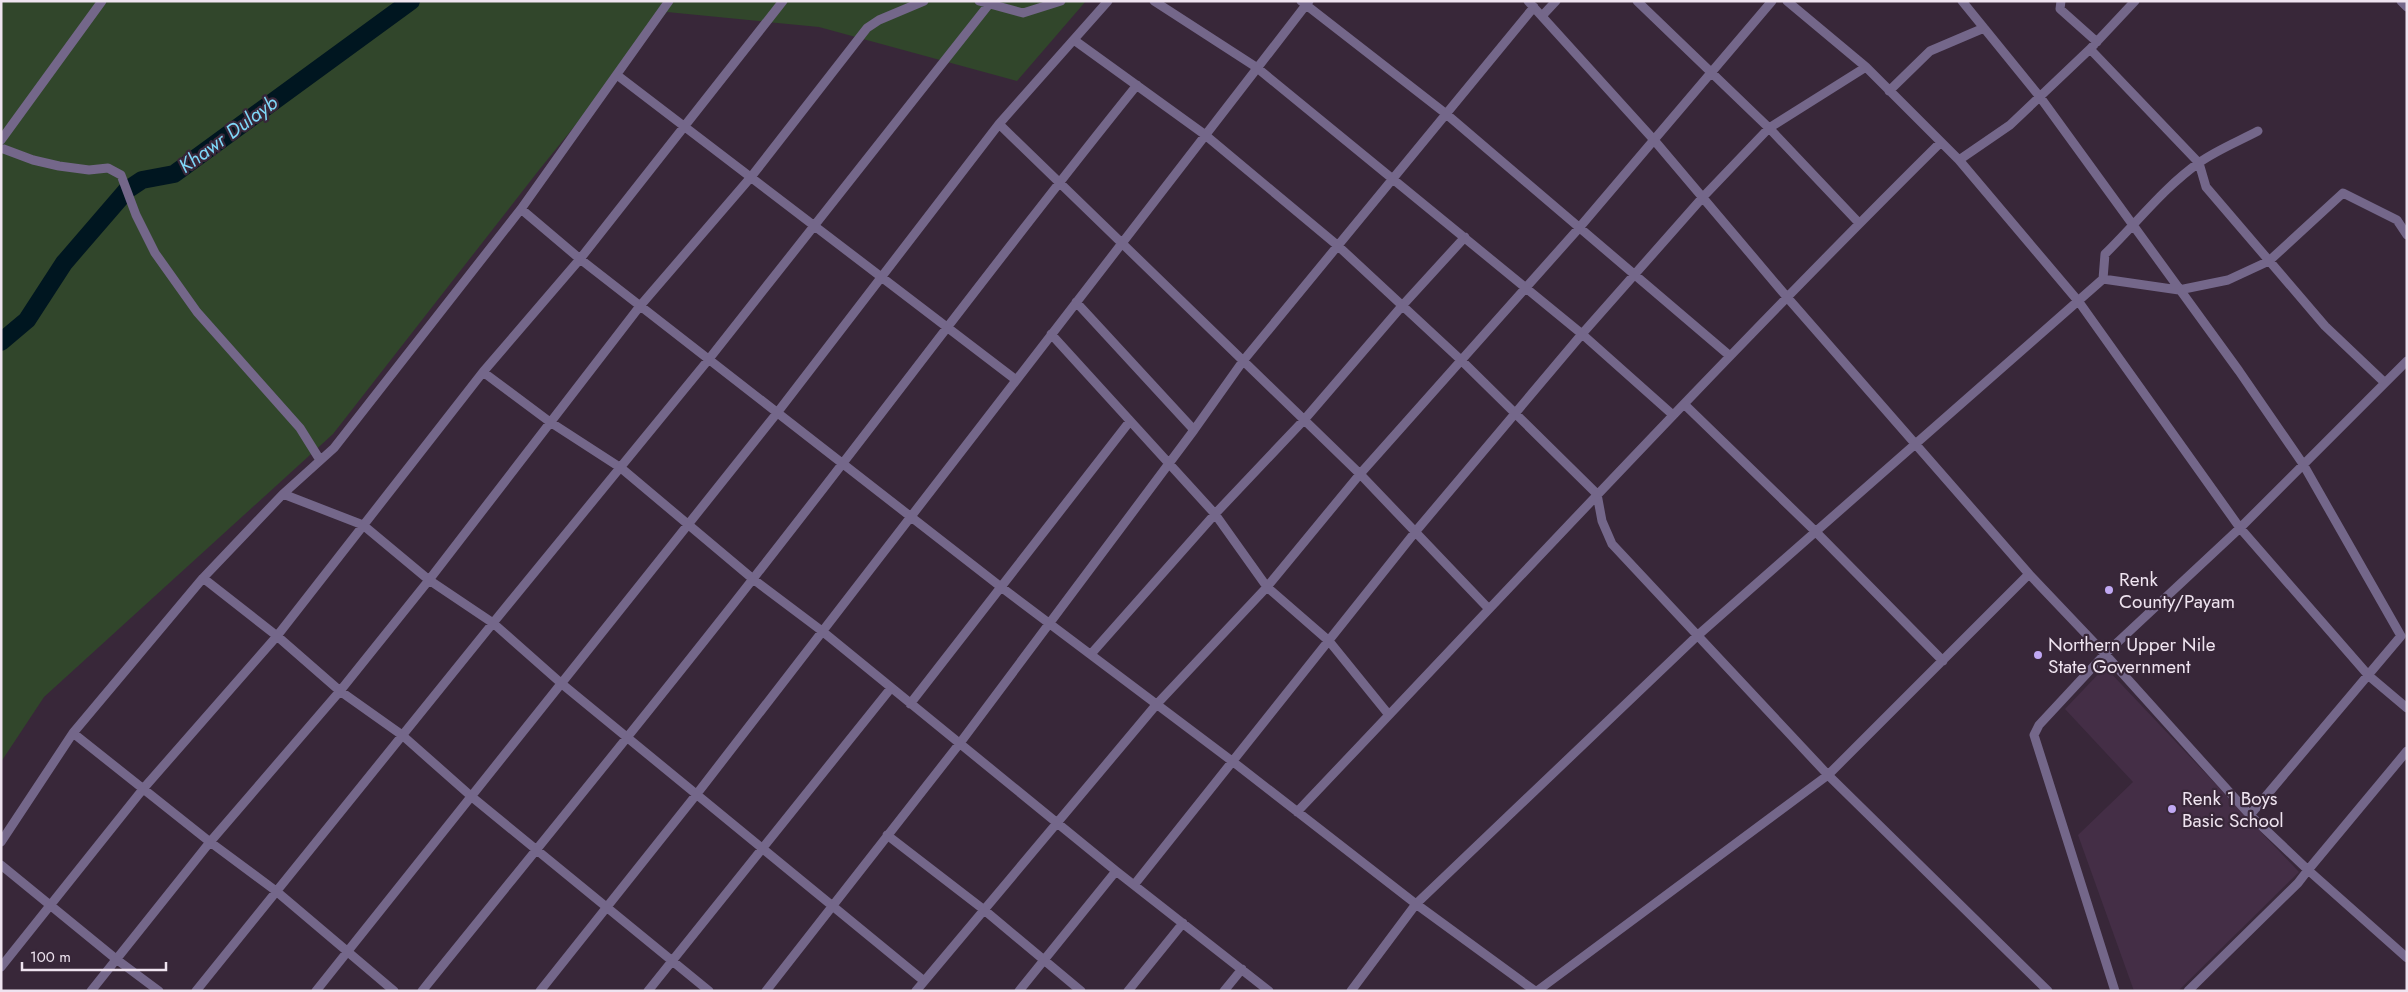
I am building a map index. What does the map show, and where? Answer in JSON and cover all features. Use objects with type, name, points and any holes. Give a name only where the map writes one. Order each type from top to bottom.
[{"type":"street","points":[[1,140],[102,1]]},
{"type":"street","points":[[1,842],[73,732],[203,578],[283,494],[334,448],[522,209],[669,1]]},
{"type":"street","points":[[1,968],[143,789],[277,636],[483,372],[580,259],[783,1]]},
{"type":"street","points":[[91,991],[210,842],[340,691],[429,580],[640,306],[751,177],[867,28],[880,20],[924,1]]},
{"type":"street","points":[[979,1],[1023,13],[1061,1]]},
{"type":"street","points":[[316,991],[777,413],[882,279],[999,124],[1108,1]]},
{"type":"street","points":[[1154,1],[1256,67],[1582,334],[1674,415]]},
{"type":"street","points":[[1542,16],[1556,1]]},
{"type":"street","points":[[1637,1],[1768,128],[1860,223]]},
{"type":"street","points":[[1787,1],[1866,67],[1958,160],[2079,302],[2240,528],[2369,676],[2407,708]]},
{"type":"street","points":[[2061,1],[2060,9],[2097,42]]},
{"type":"street","points":[[1958,160],[2010,126],[2097,42],[2135,1]]},
{"type":"street","points":[[2401,1],[2407,7]]},
{"type":"street","points":[[540,991],[696,795],[1305,2],[1445,113],[1579,228],[1635,273],[1730,356]]},
{"type":"street","points":[[916,991],[1156,705],[1267,587],[1360,474],[1579,228],[1771,2]]},
{"type":"street","points":[[1963,2],[2040,97],[2133,228],[2239,371],[2303,464],[2401,636],[2250,815]]},
{"type":"street","points":[[196,991],[493,623],[710,359],[990,3]]},
{"type":"street","points":[[766,991],[832,904],[960,744],[1049,622],[1194,430],[1242,360],[1445,113],[1531,4],[1654,140],[1786,296],[2029,574],[2105,654],[2250,815],[2308,870],[2407,958]]},
{"type":"street","points":[[1889,91],[1930,51],[1984,28]]},
{"type":"street","points":[[1074,40],[1204,134],[1337,245],[1517,413],[1597,494],[1602,521],[1612,544],[1828,775],[2048,991]]},
{"type":"street","points":[[2090,49],[2199,162],[2206,187],[2325,326],[2384,382]]},
{"type":"street","points":[[1134,885],[1416,531],[1582,334],[1703,197],[1768,128],[1866,67]]},
{"type":"street","points":[[617,75],[1016,380]]},
{"type":"street","points":[[422,991],[753,579],[948,329],[1058,183],[1137,85]]},
{"type":"street","points":[[999,124],[1360,474],[1488,608]]},
{"type":"street","points":[[1351,991],[1416,904],[1697,636],[1914,443],[2079,302],[2103,279],[2105,254],[2133,228],[2159,198],[2199,162],[2258,131]]},
{"type":"street","points":[[1297,812],[1488,608],[1786,296],[1940,142]]},
{"type":"street","points":[[1,148],[33,160],[59,166],[89,170],[108,168],[121,175],[136,215],[155,253],[197,312],[300,428],[320,460]]},
{"type":"street","points":[[2103,279],[2179,290],[2228,280],[2269,261],[2343,193],[2397,220],[2407,235]]},
{"type":"street","points":[[522,209],[580,259],[910,517],[1156,705],[1232,760],[1416,904],[1536,991],[1828,775],[2029,574]]},
{"type":"street","points":[[1091,654],[1215,514],[1304,420],[1402,306],[1464,238]]},
{"type":"street","points":[[1076,302],[1194,430]]},
{"type":"street","points":[[1051,334],[1215,514],[1267,587],[1328,641],[1389,715]]},
{"type":"street","points":[[2115,991],[2034,735],[2039,724],[2105,654],[2240,528],[2407,361]]},
{"type":"street","points":[[483,372],[550,422],[621,468],[753,579],[822,631],[1116,871],[1269,991]]},
{"type":"street","points":[[1684,404],[1816,531],[1943,661]]},
{"type":"street","points":[[910,704],[1130,421]]},
{"type":"street","points":[[283,494],[363,526],[429,580],[493,623],[562,684],[924,981]]},
{"type":"street","points":[[203,578],[277,636],[340,691],[402,736],[472,797],[709,991]]},
{"type":"street","points":[[648,991],[891,688]]},
{"type":"street","points":[[73,732],[210,842],[276,891],[394,991]]},
{"type":"street","points":[[2188,991],[2298,883],[2407,751]]},
{"type":"street","points":[[887,835],[984,909],[1081,991]]},
{"type":"street","points":[[1,865],[116,959],[159,991]]},
{"type":"street","points":[[1020,991],[1116,871]]},
{"type":"street","points":[[1128,991],[1183,922]]},
{"type":"street","points":[[1224,991],[1242,969]]},
{"type":"shaded area","name":"Renk 1 Boys Basic School","points":[[2105,667],[2299,872],[2178,991],[2134,991],[2078,835],[2133,782],[2065,709]]},
{"type":"green space","points":[[1,1],[1086,1],[1017,81],[819,27],[667,12],[539,170],[333,434],[44,697],[1,762]]},
{"type":"waterway","name":"Khawr Dulayb","points":[[1,342],[27,320],[64,263],[127,190],[142,180],[174,174],[411,1]]},
{"type":"place","name":"Renk County/Payam","points":[[2109,590]]},
{"type":"place","name":"Northern Upper Nile State Government","points":[[2038,655]]},
{"type":"place","name":"Renk 1 Boys Basic School","points":[[2172,809]]}]
